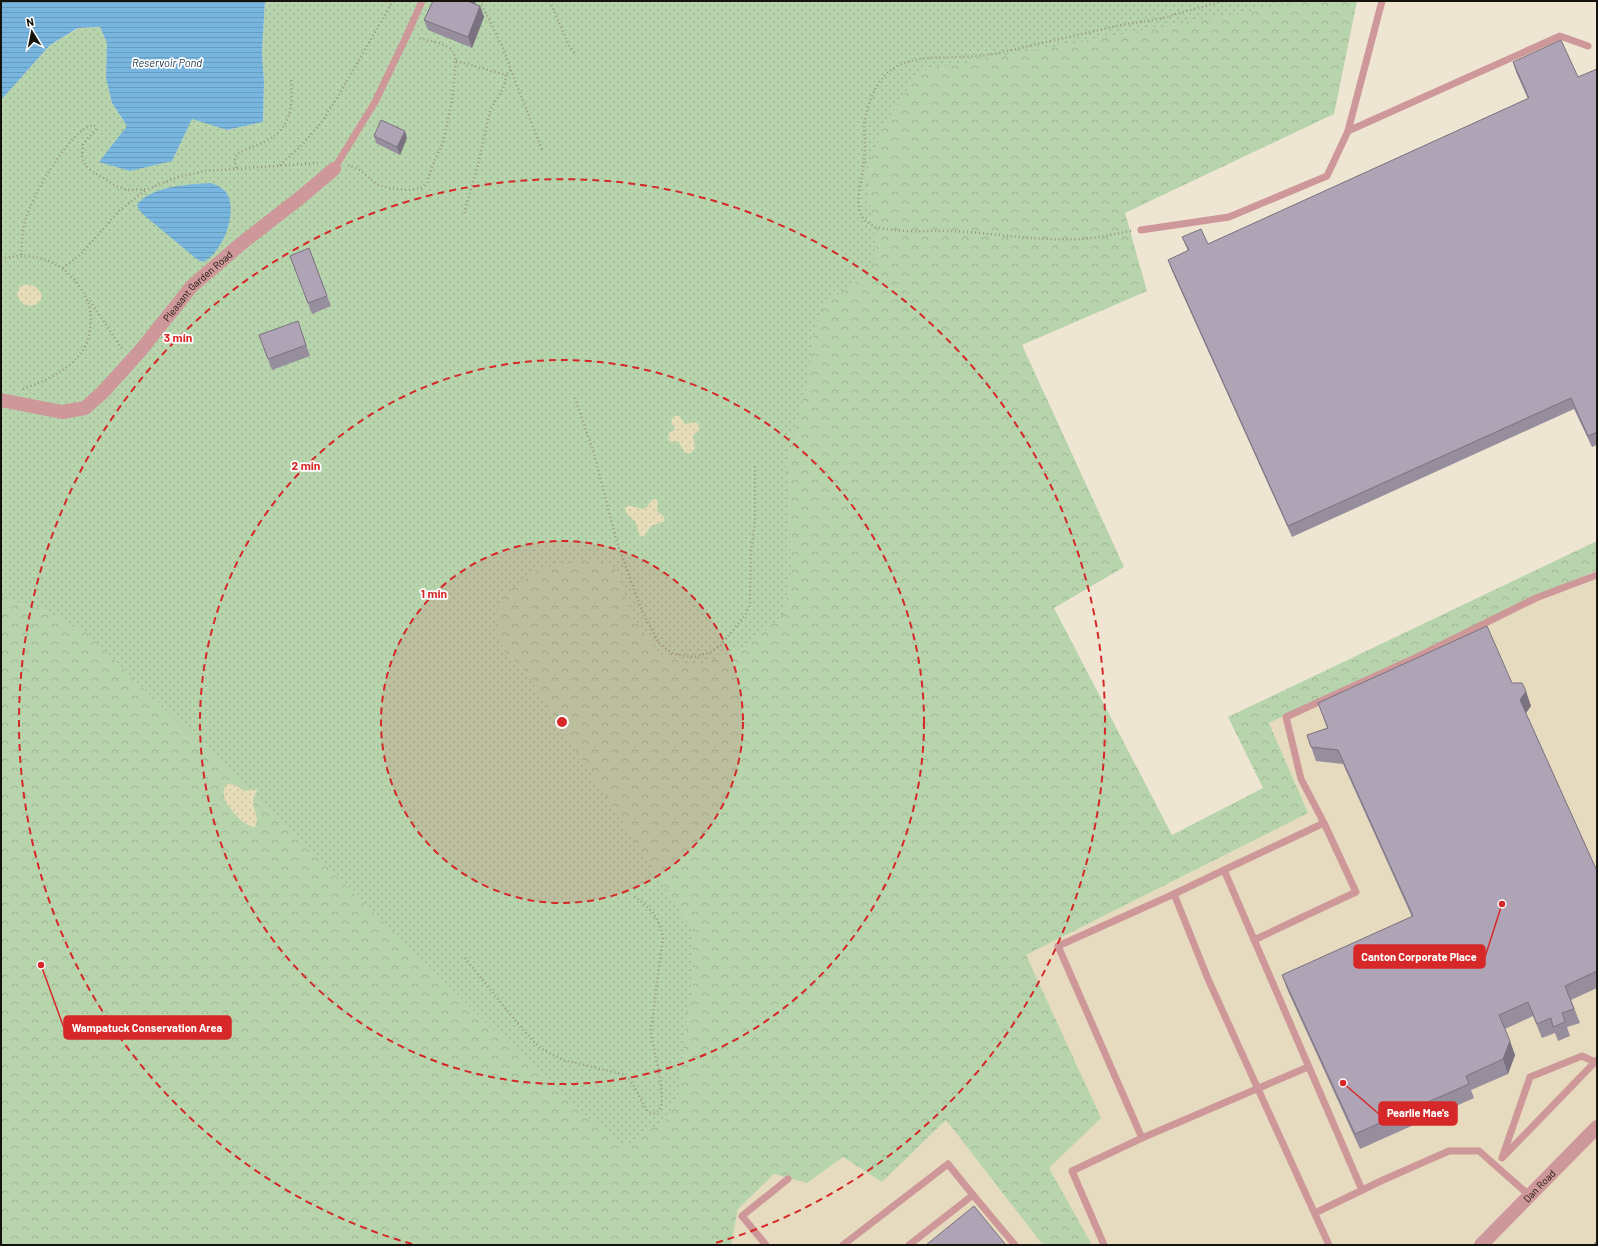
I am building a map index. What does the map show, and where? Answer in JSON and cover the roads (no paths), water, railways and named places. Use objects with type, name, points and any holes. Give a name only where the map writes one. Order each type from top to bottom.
[{"type":"street","name":"Pleasant Garden Road","points":[[1,400],[62,412],[85,408],[103,392],[130,362],[192,286],[242,243],[302,198],[337,166]]},
{"type":"street","name":"Dan Road","points":[[1481,1245],[1597,1127]]},
{"type":"lane","points":[[337,166],[375,102],[408,35],[422,1]]},
{"type":"lane","points":[[1141,230],[1229,217],[1327,176],[1348,131],[1382,1]]},
{"type":"lane","points":[[1348,131],[1560,36],[1588,46]]},
{"type":"lane","points":[[1254,940],[1356,892],[1324,823],[1301,779],[1286,717],[1415,658],[1536,598],[1597,575]]},
{"type":"lane","points":[[1142,1138],[1058,946],[1174,894],[1324,823]]},
{"type":"lane","points":[[1224,870],[1362,1190]]},
{"type":"lane","points":[[1174,894],[1208,979],[1259,1088],[1329,1245]]},
{"type":"lane","points":[[1496,1165],[1596,1061],[1582,1056],[1530,1077],[1502,1158]]},
{"type":"lane","points":[[1104,1245],[1072,1171],[1142,1138],[1308,1067]]},
{"type":"lane","points":[[1315,1213],[1449,1151],[1479,1151],[1530,1196]]},
{"type":"lane","points":[[843,1245],[948,1164],[1015,1245]]},
{"type":"lane","points":[[766,1245],[742,1216],[788,1179]]},
{"type":"lane","points":[[908,1245],[973,1195]]},
{"type":"water","name":"Reservoir Pond","points":[[1,1],[265,1],[262,53],[264,82],[263,122],[227,130],[192,119],[172,161],[130,171],[99,162],[127,126],[112,103],[106,78],[107,43],[100,27],[78,28],[50,45],[1,100]]},
{"type":"water","points":[[211,183],[225,191],[231,208],[230,219],[223,240],[217,250],[203,262],[198,260],[145,216],[137,205],[151,194],[171,187]]},
{"type":"place","name":"Canton Corporate Place","points":[[1502,904]]},
{"type":"place","name":"Wampatuck Conservation Area","points":[[41,965]]},
{"type":"place","name":"Pearlie Mae's","points":[[1343,1083]]}]
